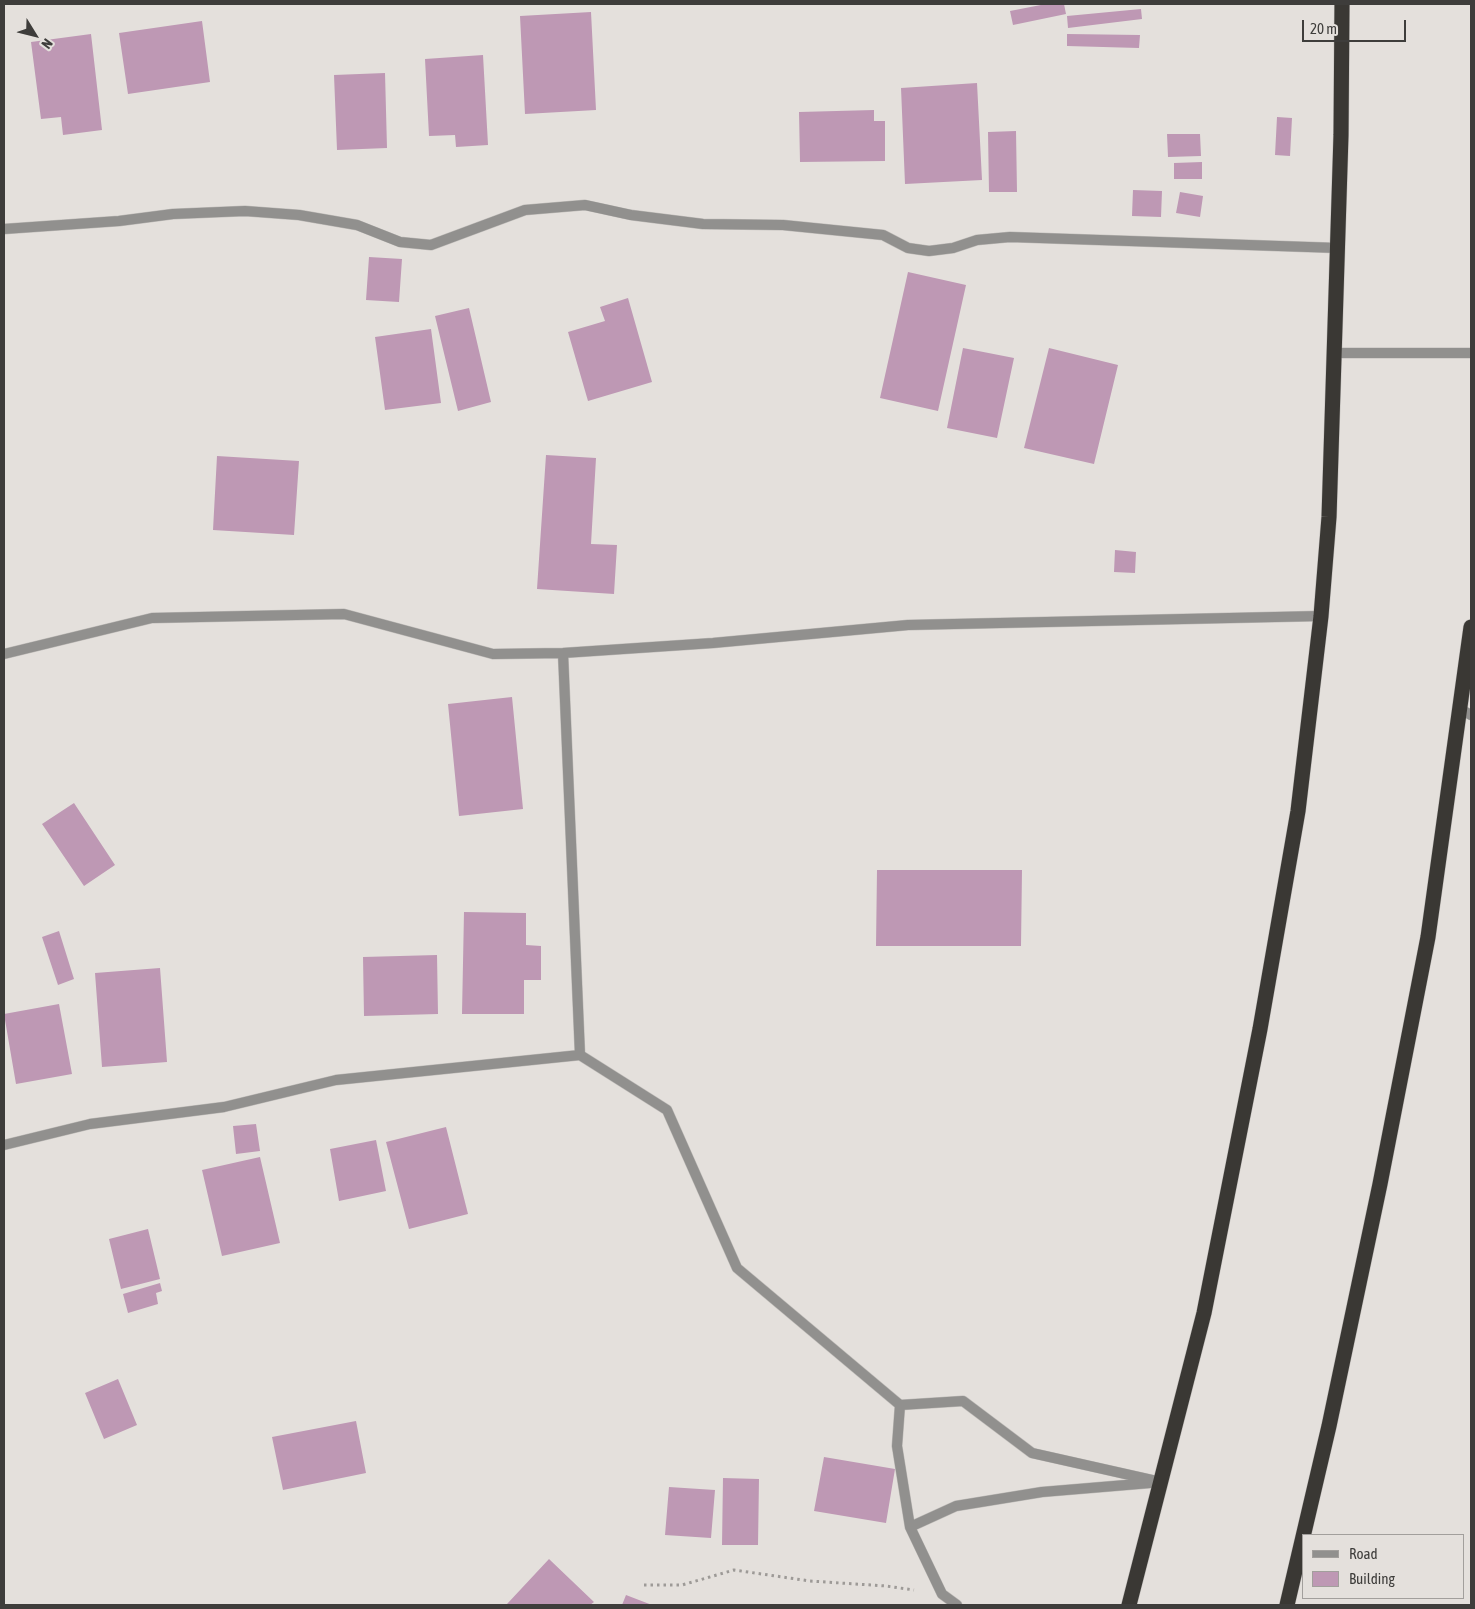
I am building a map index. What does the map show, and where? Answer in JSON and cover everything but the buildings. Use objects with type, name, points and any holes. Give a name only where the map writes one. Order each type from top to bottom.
[{"type":"highway","points":[[1129,1605],[1204,1313],[1260,1029],[1298,811],[1329,517],[1341,135],[1342,4]]},
{"type":"highway","points":[[1304,1534],[1329,1426],[1380,1184],[1428,937],[1466,712],[1471,627]]},
{"type":"highway","points":[[1287,1605],[1302,1541]]},
{"type":"street","points":[[4,229],[118,221],[173,214],[244,211],[299,215],[347,223],[400,242],[431,245],[525,210],[585,205],[631,215],[703,224],[783,225],[883,235],[908,248],[929,251],[953,248],[977,240],[1010,237],[1338,248]]},
{"type":"street","points":[[1335,353],[1471,352]]},
{"type":"street","points":[[4,654],[152,618],[344,614],[493,654],[563,654],[713,643],[908,625],[1320,616]]},
{"type":"street","points":[[563,654],[580,1055]]},
{"type":"street","points":[[4,1145],[90,1124],[224,1107],[336,1080],[580,1055],[667,1110],[737,1268],[900,1405],[963,1402],[1032,1453],[1161,1482]]},
{"type":"street","points":[[900,1405],[897,1446],[910,1527],[942,1594],[958,1605]]},
{"type":"street","points":[[910,1527],[956,1506],[1042,1492],[1161,1482]]},
{"type":"path","points":[[644,1584],[682,1585],[734,1570],[810,1581],[886,1586],[942,1594]]}]
